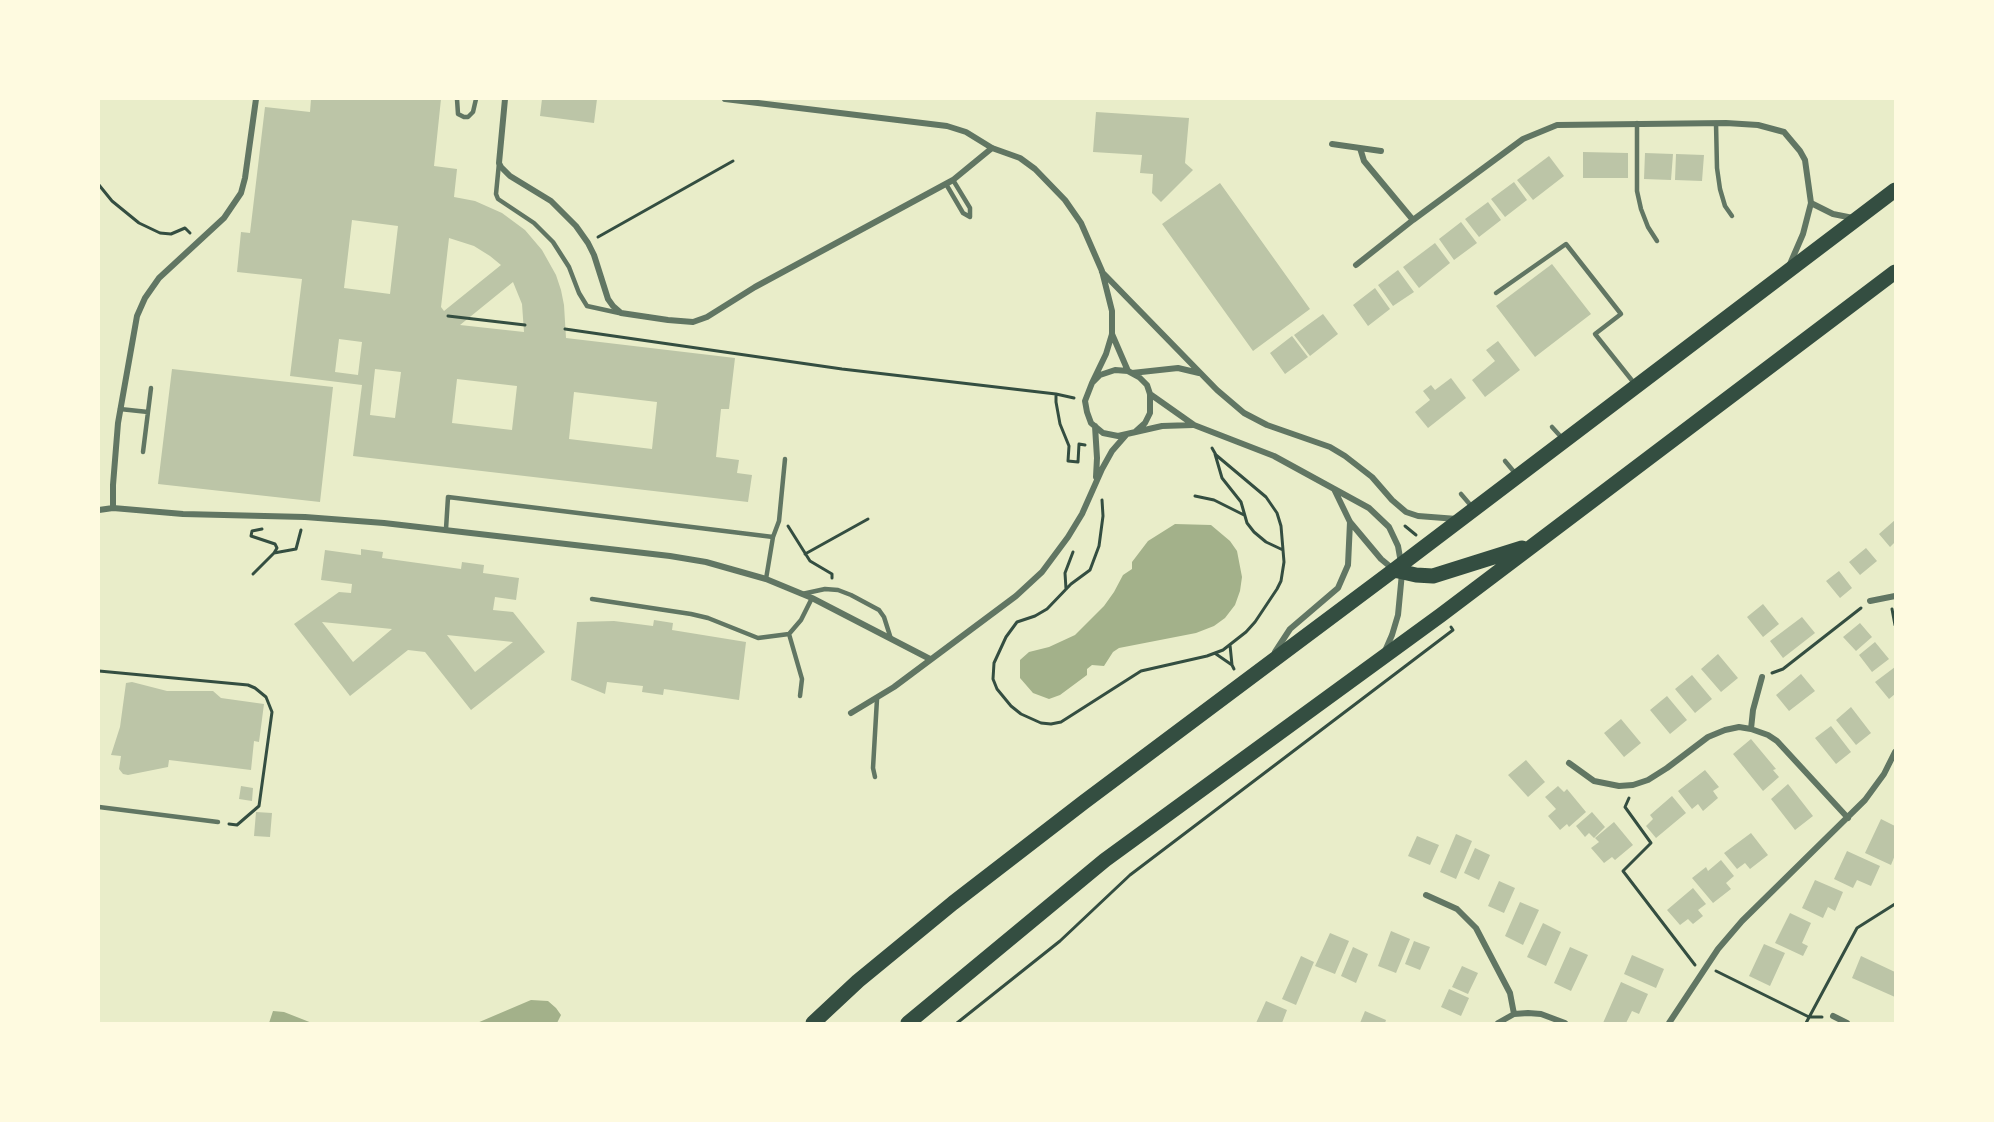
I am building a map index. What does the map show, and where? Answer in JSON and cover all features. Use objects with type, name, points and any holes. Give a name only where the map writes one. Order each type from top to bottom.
[{"type":"main road","points":[[813,1023],[858,981],[953,903],[1269,662],[1399,569],[1460,519],[1895,190]]},
{"type":"main road","points":[[908,1023],[1105,860],[1379,661],[1895,272]]},
{"type":"main road","points":[[1399,569],[1433,576],[1536,543]]},
{"type":"street","points":[[113,508],[112,485],[120,409],[137,316],[145,297],[159,278],[224,218],[241,192],[246,178],[256,99]]},
{"type":"street","points":[[505,99],[499,163],[510,176],[551,201],[576,226],[588,243],[600,271],[608,299],[621,313],[668,320],[700,320],[953,180],[992,148]]},
{"type":"street","points":[[725,99],[947,126],[966,132],[992,148],[1020,159],[1035,169],[1065,200],[1087,234],[1102,271],[1112,311],[1112,334],[1106,354],[1085,401],[1087,412],[1095,426],[1096,480]]},
{"type":"street","points":[[1356,265],[1522,140],[1557,125],[1716,123],[1758,125],[1784,132],[1805,160],[1811,203],[1803,234],[1788,270]]},
{"type":"street","points":[[1332,144],[1382,151]]},
{"type":"street","points":[[1360,148],[1364,161],[1413,220]]},
{"type":"street","points":[[1811,203],[1833,214],[1857,218]]},
{"type":"street","points":[[1102,271],[1199,373],[1228,401],[1251,417],[1330,447],[1355,462],[1372,477],[1392,501],[1406,512],[1418,516],[1460,519]]},
{"type":"street","points":[[1112,334],[1130,372],[1143,380],[1150,394],[1150,413],[1145,423],[1135,432]]},
{"type":"street","points":[[1092,383],[1100,375],[1108,372],[1178,368],[1199,373]]},
{"type":"street","points":[[1150,394],[1194,425],[1274,456],[1363,504],[1384,522],[1398,546],[1399,569],[1395,626],[1379,661]]},
{"type":"street","points":[[1095,426],[1111,435],[1126,435],[1162,426],[1194,425]]},
{"type":"street","points":[[851,713],[877,699],[1016,596],[1042,572],[1068,537],[1082,514],[1096,480],[1112,451],[1126,435]]},
{"type":"street","points":[[1333,489],[1350,522],[1381,559],[1399,569]]},
{"type":"street","points":[[99,510],[113,508],[183,514],[305,517],[446,529],[706,562],[766,579],[812,598],[930,659]]},
{"type":"street","points":[[1269,662],[1290,629],[1338,588],[1348,565],[1350,522]]},
{"type":"street","points":[[1870,601],[1892,597]]},
{"type":"street","points":[[1751,729],[1753,710],[1762,677]]},
{"type":"street","points":[[1569,763],[1594,781],[1620,786],[1633,785],[1648,780],[1708,736],[1739,727],[1751,729],[1777,741],[1848,818]]},
{"type":"street","points":[[1669,1023],[1718,949],[1742,921],[1848,818],[1875,787],[1895,752]]},
{"type":"street","points":[[1426,895],[1457,909],[1476,928],[1510,993],[1514,1014]]},
{"type":"street","points":[[1498,1023],[1514,1014],[1541,1014],[1565,1023]]},
{"type":"street","points":[[1833,1016],[1847,1023]]},
{"type":"lane","points":[[457,99],[457,111],[460,116],[468,117],[473,112],[476,99]]},
{"type":"lane","points":[[1637,123],[1637,191],[1644,218],[1657,241]]},
{"type":"lane","points":[[1716,123],[1720,189],[1725,206],[1732,216]]},
{"type":"lane","points":[[499,163],[496,194],[498,200],[534,223],[554,242],[569,267],[579,293],[587,306],[621,313]]},
{"type":"lane","points":[[946,184],[963,213],[970,217],[970,208],[953,180]]},
{"type":"lane","points":[[1496,293],[1566,244],[1621,314],[1595,334],[1636,385]]},
{"type":"lane","points":[[143,452],[151,388]]},
{"type":"lane","points":[[120,409],[148,412]]},
{"type":"lane","points":[[1552,427],[1564,441]]},
{"type":"lane","points":[[766,579],[778,521],[785,459]]},
{"type":"lane","points":[[1505,461],[1518,476]]},
{"type":"lane","points":[[1461,494],[1474,509]]},
{"type":"lane","points":[[446,529],[448,497],[773,537]]},
{"type":"lane","points":[[802,594],[830,590],[844,592],[879,610],[884,617],[891,640]]},
{"type":"lane","points":[[592,599],[691,614],[708,618],[758,638],[765,638],[789,634],[801,620],[812,598]]},
{"type":"lane","points":[[789,634],[802,679],[800,696]]},
{"type":"lane","points":[[875,777],[873,768],[877,699]]},
{"type":"lane","points":[[99,807],[218,822]]},
{"type":"path","points":[[588,243],[733,161]]},
{"type":"path","points":[[99,185],[112,201],[139,223],[160,233],[171,234],[185,228],[197,242]]},
{"type":"path","points":[[447,316],[525,325]]},
{"type":"path","points":[[565,329],[842,369],[1075,396]]},
{"type":"path","points":[[1056,394],[1060,424],[1069,446],[1068,461],[1077,462],[1078,444],[1096,446]]},
{"type":"path","points":[[1212,448],[1222,478],[1241,502],[1247,523],[1266,542],[1283,550]]},
{"type":"path","points":[[1102,495],[1102,529],[1093,565],[1047,609],[1017,622],[993,663],[993,679],[997,689],[1021,714],[1041,723],[1061,722],[1141,671],[1216,654],[1256,622],[1277,589],[1283,572],[1281,526],[1273,505],[1215,453]]},
{"type":"path","points":[[1195,495],[1214,500],[1246,516]]},
{"type":"path","points":[[274,553],[296,549],[305,517]]},
{"type":"path","points":[[806,554],[868,519]]},
{"type":"path","points":[[778,521],[789,526],[810,561],[832,574],[830,590]]},
{"type":"path","points":[[253,573],[277,548],[275,544],[251,536],[252,531],[266,528]]},
{"type":"path","points":[[1892,597],[1895,625]]},
{"type":"path","points":[[1762,677],[1783,669],[1870,601]]},
{"type":"path","points":[[957,1023],[1060,941],[1130,875],[1454,630]]},
{"type":"path","points":[[1230,645],[1232,665],[1241,683]]},
{"type":"path","points":[[1216,654],[1232,665]]},
{"type":"path","points":[[99,671],[248,686],[255,688],[266,697],[272,712],[259,806],[237,825],[218,822]]},
{"type":"path","points":[[1633,785],[1625,807],[1651,843],[1623,871],[1701,972],[1718,970],[1809,1017],[1833,1016]]},
{"type":"path","points":[[1806,1023],[1857,928],[1895,904]]},
{"type":"shaded area","points":[[1175,524],[1211,525],[1230,541],[1237,551],[1242,577],[1240,591],[1235,605],[1225,618],[1214,626],[1196,633],[1119,648],[1113,652],[1104,666],[1092,665],[1087,669],[1087,675],[1060,695],[1049,699],[1033,693],[1020,678],[1020,660],[1029,652],[1049,647],[1075,635],[1104,606],[1123,575],[1132,569],[1132,562],[1148,541]]},
{"type":"shaded area","points":[[531,1000],[548,1001],[556,1008],[561,1015],[557,1023],[477,1023]]},
{"type":"shaded area","points":[[273,1011],[284,1012],[312,1023],[269,1023]]},
{"type":"building","points":[[311,99],[441,99],[434,166],[457,169],[454,197],[475,201],[502,213],[525,230],[542,250],[556,275],[561,290],[566,338],[735,358],[729,409],[721,409],[716,457],[739,460],[737,473],[752,475],[748,502],[353,456],[362,385],[290,376],[302,279],[237,272],[241,232],[250,233],[265,107],[310,112]],"holes":[[[352,220],[398,226],[390,294],[344,288]],[[449,238],[474,246],[501,265],[444,311],[441,307]],[[513,282],[522,304],[524,332],[460,325]],[[339,339],[362,342],[358,375],[335,372]],[[375,369],[401,372],[395,418],[370,415]],[[457,379],[517,386],[512,430],[452,423]],[[574,392],[657,402],[652,449],[569,439]]]},
{"type":"building","points":[[542,99],[597,99],[594,123],[540,116]]},
{"type":"building","points":[[1096,112],[1189,118],[1185,163],[1193,170],[1161,202],[1152,193],[1153,174],[1140,173],[1142,155],[1093,152]]},
{"type":"building","points":[[1583,152],[1628,153],[1628,178],[1583,178]]},
{"type":"building","points":[[1645,153],[1673,154],[1671,180],[1644,179]]},
{"type":"building","points":[[1676,154],[1704,155],[1702,181],[1675,180]]},
{"type":"building","points":[[1549,156],[1564,176],[1533,200],[1517,180]]},
{"type":"building","points":[[1514,182],[1527,200],[1505,217],[1491,199]]},
{"type":"building","points":[[1220,183],[1310,309],[1253,351],[1162,224]]},
{"type":"building","points":[[1488,202],[1501,220],[1479,237],[1465,219]]},
{"type":"building","points":[[1461,222],[1477,243],[1454,260],[1439,239]]},
{"type":"building","points":[[1435,243],[1450,263],[1419,288],[1403,267]]},
{"type":"building","points":[[1552,264],[1591,314],[1535,357],[1496,306]]},
{"type":"building","points":[[1398,270],[1414,292],[1393,306],[1378,285]]},
{"type":"building","points":[[1375,288],[1390,309],[1368,326],[1353,305]]},
{"type":"building","points":[[1323,314],[1338,334],[1310,356],[1294,335]]},
{"type":"building","points":[[1292,336],[1308,357],[1285,374],[1270,353]]},
{"type":"building","points":[[1498,341],[1520,370],[1485,397],[1472,380],[1495,361],[1486,350]]},
{"type":"building","points":[[172,369],[333,387],[320,502],[158,484]]},
{"type":"building","points":[[1451,378],[1466,398],[1428,428],[1415,412],[1430,400],[1423,391],[1431,385],[1435,390]]},
{"type":"building","points":[[1895,520],[1895,542],[1890,547],[1879,534]]},
{"type":"building","points":[[1866,548],[1877,561],[1860,575],[1849,562]]},
{"type":"building","points":[[361,549],[383,552],[382,558],[461,569],[462,562],[484,565],[483,573],[519,578],[516,600],[495,597],[493,610],[513,612],[545,652],[471,710],[425,652],[408,650],[350,696],[294,624],[339,592],[351,593],[352,584],[321,580],[325,550],[361,555]],"holes":[[[322,622],[392,629],[353,662]],[[447,635],[513,642],[475,672]]]},
{"type":"building","points":[[1839,571],[1852,588],[1840,598],[1826,581]]},
{"type":"building","points":[[1763,604],[1779,624],[1763,637],[1747,617]]},
{"type":"building","points":[[1802,617],[1815,633],[1783,658],[1770,641]]},
{"type":"building","points":[[654,620],[673,623],[672,630],[746,642],[739,700],[664,689],[663,695],[642,692],[643,686],[607,682],[605,694],[571,680],[577,622],[614,621],[653,626]]},
{"type":"building","points":[[1860,623],[1872,637],[1856,651],[1843,637]]},
{"type":"building","points":[[1875,642],[1889,659],[1872,672],[1859,655]]},
{"type":"building","points":[[1718,654],[1738,678],[1721,692],[1701,669]]},
{"type":"building","points":[[1895,667],[1895,694],[1889,699],[1875,682]]},
{"type":"building","points":[[1801,674],[1815,691],[1789,711],[1776,695]]},
{"type":"building","points":[[1692,675],[1712,699],[1695,713],[1675,689]]},
{"type":"building","points":[[132,682],[167,691],[213,691],[221,698],[264,704],[259,742],[254,741],[251,770],[169,760],[168,767],[123,774],[119,769],[121,756],[111,755],[120,727],[126,683]]},
{"type":"building","points":[[1667,696],[1687,720],[1670,734],[1650,710]]},
{"type":"building","points":[[1851,707],[1871,733],[1856,745],[1836,720]]},
{"type":"building","points":[[1621,719],[1641,743],[1624,757],[1604,733]]},
{"type":"building","points":[[1831,726],[1851,752],[1836,764],[1815,738]]},
{"type":"building","points":[[1751,739],[1776,769],[1773,770],[1779,777],[1763,791],[1733,754]]},
{"type":"building","points":[[1526,760],[1545,782],[1528,797],[1508,775]]},
{"type":"building","points":[[1705,770],[1719,787],[1713,791],[1718,798],[1703,811],[1698,804],[1692,809],[1678,791]]},
{"type":"building","points":[[1788,784],[1813,816],[1795,830],[1771,799]]},
{"type":"building","points":[[241,786],[253,788],[252,801],[239,799]]},
{"type":"building","points":[[1558,786],[1564,792],[1567,789],[1586,812],[1569,827],[1567,824],[1560,830],[1548,816],[1556,809],[1545,797]]},
{"type":"building","points":[[1672,796],[1686,813],[1656,838],[1646,826],[1653,819],[1650,815]]},
{"type":"building","points":[[256,812],[272,813],[270,837],[254,836]]},
{"type":"building","points":[[1592,812],[1605,827],[1594,838],[1589,833],[1585,837],[1576,826]]},
{"type":"building","points":[[1881,819],[1895,826],[1895,855],[1891,865],[1865,853]]},
{"type":"building","points":[[1614,822],[1633,845],[1615,860],[1612,857],[1604,863],[1591,848],[1599,842],[1595,838]]},
{"type":"building","points":[[1751,833],[1768,855],[1750,869],[1745,863],[1737,869],[1724,853]]},
{"type":"building","points":[[1456,834],[1472,841],[1456,879],[1440,872]]},
{"type":"building","points":[[1417,836],[1439,845],[1430,865],[1408,856]]},
{"type":"building","points":[[1475,848],[1490,855],[1479,880],[1464,873]]},
{"type":"building","points":[[1847,851],[1880,866],[1871,886],[1857,880],[1853,888],[1834,879]]},
{"type":"building","points":[[1721,860],[1734,876],[1726,883],[1731,889],[1713,903],[1692,878],[1706,867],[1708,871]]},
{"type":"building","points":[[1815,880],[1843,892],[1835,911],[1828,907],[1823,918],[1802,908]]},
{"type":"building","points":[[1499,881],[1515,888],[1504,913],[1488,906]]},
{"type":"building","points":[[1693,888],[1706,904],[1698,910],[1703,916],[1693,924],[1688,919],[1680,925],[1667,910]]},
{"type":"building","points":[[1520,902],[1539,910],[1523,945],[1505,936]]},
{"type":"building","points":[[1790,913],[1811,923],[1802,943],[1808,946],[1803,956],[1775,943]]},
{"type":"building","points":[[1543,923],[1561,932],[1546,966],[1527,957]]},
{"type":"building","points":[[1391,931],[1410,939],[1396,973],[1378,966]]},
{"type":"building","points":[[1330,933],[1349,941],[1335,974],[1315,966]]},
{"type":"building","points":[[1414,941],[1430,947],[1420,970],[1405,964]]},
{"type":"building","points":[[1764,944],[1785,953],[1770,986],[1749,976]]},
{"type":"building","points":[[1353,947],[1368,954],[1356,983],[1341,976]]},
{"type":"building","points":[[1570,947],[1588,955],[1571,991],[1554,983]]},
{"type":"building","points":[[1632,955],[1664,969],[1656,988],[1624,974]]},
{"type":"building","points":[[1301,956],[1314,962],[1296,1005],[1282,999]]},
{"type":"building","points":[[1861,956],[1895,972],[1895,997],[1852,978]]},
{"type":"building","points":[[1462,966],[1478,973],[1468,994],[1452,987]]},
{"type":"building","points":[[1621,982],[1648,994],[1639,1014],[1632,1011],[1626,1023],[1603,1023]]},
{"type":"building","points":[[1449,989],[1469,998],[1461,1016],[1441,1007]]},
{"type":"building","points":[[1266,1001],[1287,1010],[1282,1023],[1256,1023]]},
{"type":"building","points":[[1365,1011],[1386,1020],[1385,1023],[1360,1023]]}]
